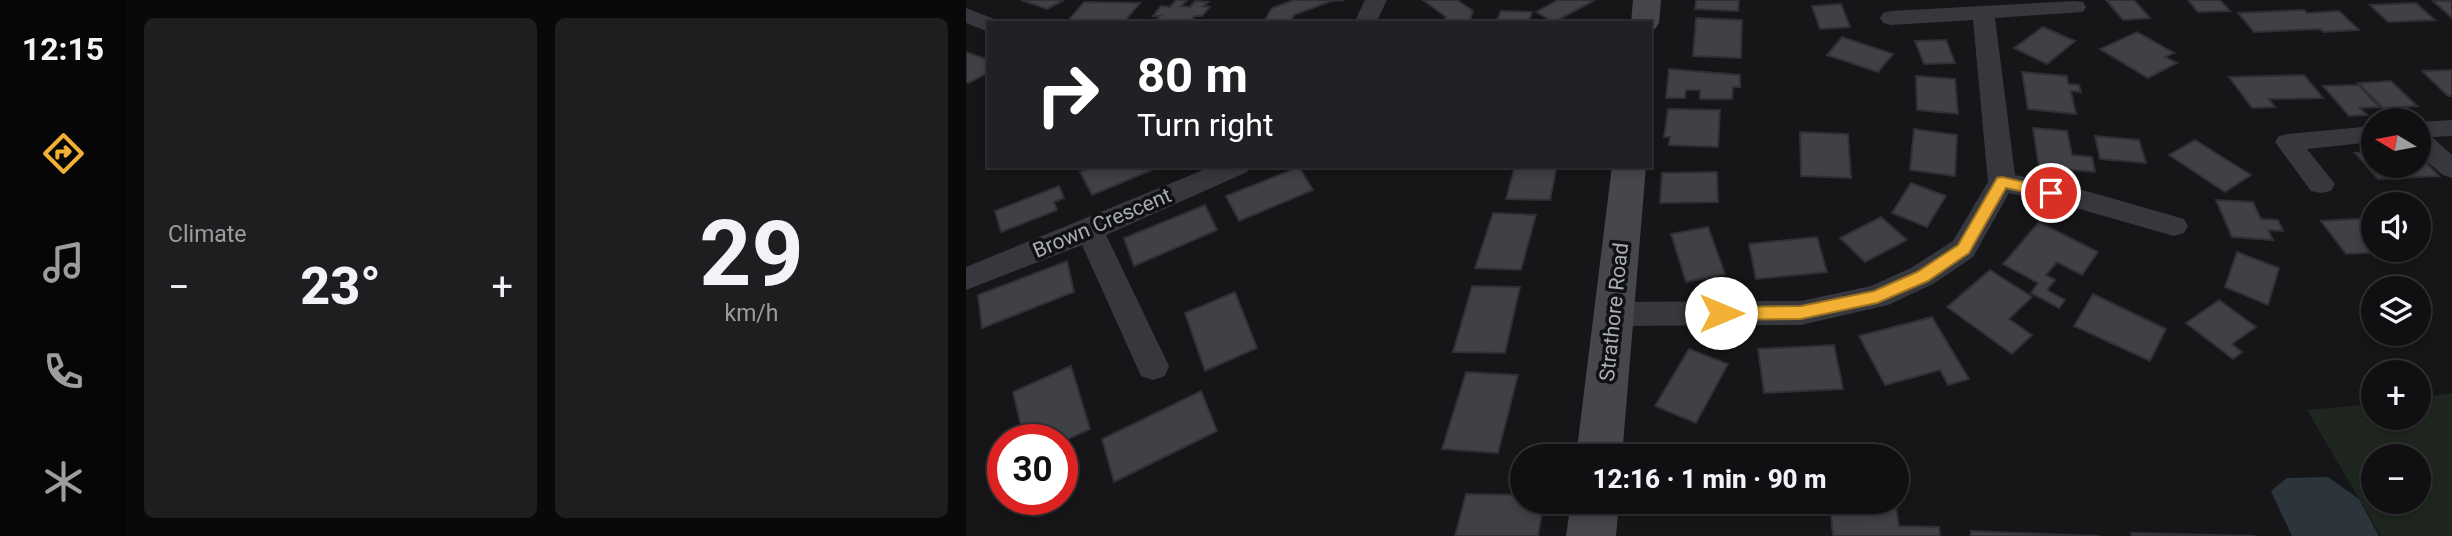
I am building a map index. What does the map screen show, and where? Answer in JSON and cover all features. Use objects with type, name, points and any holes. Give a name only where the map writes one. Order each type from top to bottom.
[{"type":"street","points":[[1366,21],[1376,0]]},
{"type":"street","points":[[1645,21],[1647,0]]},
{"type":"street","points":[[1891,18],[2075,7]]},
{"type":"street","points":[[1614,314],[1801,313],[1877,297],[1923,276],[1963,249],[2002,182],[1983,12]]},
{"type":"street","points":[[966,15],[987,24]]},
{"type":"street","points":[[2431,130],[2452,128]]},
{"type":"street","points":[[2321,184],[2288,142],[2361,135]]},
{"type":"street","points":[[2431,150],[2452,169]]},
{"type":"street","name":"Brown Crescent","points":[[966,279],[1090,230],[1233,168]]},
{"type":"street","name":"Strathore Road","points":[[1600,444],[1629,168]]},
{"type":"street","points":[[2002,182],[2076,198],[2174,226]]},
{"type":"street","points":[[1090,230],[1153,366]]},
{"type":"street","points":[[1591,536],[1594,514]]},
{"type":"shaded area","points":[[2452,393],[2452,536],[2381,536],[2368,514],[2431,514],[2431,444],[2361,444],[2361,502],[2307,410],[2361,405],[2361,430],[2431,430],[2431,396]]},
{"type":"shaded area","points":[[2328,477],[2359,499],[2361,514],[2367,514],[2379,536],[2292,536],[2271,491],[2287,478]]},
{"type":"building","points":[[1021,0],[1064,0],[1047,9]]},
{"type":"building","points":[[1176,0],[1187,0],[1181,6],[1190,7],[1195,1],[1208,2],[1203,6],[1210,7],[1202,16],[1195,16],[1190,21],[1155,21],[1160,16],[1153,16],[1161,6],[1170,7]]},
{"type":"building","points":[[1294,0],[1344,0],[1331,1],[1294,15],[1291,21],[1264,21],[1272,8]]},
{"type":"building","points":[[1423,0],[1457,0],[1473,11],[1470,21],[1444,21],[1446,17]]},
{"type":"building","points":[[1558,0],[1595,0],[1556,21],[1536,12]]},
{"type":"building","points":[[1696,0],[1739,0],[1738,11],[1695,9]]},
{"type":"building","points":[[2106,0],[2134,0],[2150,18],[2123,20]]},
{"type":"building","points":[[2188,0],[2220,0],[2230,11],[2198,12]]},
{"type":"building","points":[[2433,1],[2452,1],[2452,18]]},
{"type":"building","points":[[1084,2],[1140,3],[1125,21],[1068,21]]},
{"type":"building","points":[[2416,3],[2435,20],[2388,22],[2370,5]]},
{"type":"building","points":[[1841,4],[1850,27],[1820,29],[1812,6]]},
{"type":"building","points":[[2304,10],[2307,13],[2339,11],[2359,30],[2254,32],[2238,13]]},
{"type":"building","points":[[1501,11],[1532,12],[1529,21],[1496,21]]},
{"type":"building","points":[[1696,18],[1742,20],[1741,58],[1693,56]]},
{"type":"building","points":[[2043,27],[2075,41],[2047,64],[2014,48]]},
{"type":"building","points":[[2137,32],[2174,53],[2165,57],[2177,63],[2148,78],[2100,49]]},
{"type":"building","points":[[1842,37],[1893,54],[1878,72],[1827,55]]},
{"type":"building","points":[[1946,40],[1955,63],[1924,64],[1915,41]]},
{"type":"building","points":[[966,52],[987,59],[987,73],[966,82]]},
{"type":"building","points":[[1669,69],[1740,75],[1740,87],[1733,87],[1732,99],[1700,99],[1700,90],[1686,90],[1685,98],[1666,98]]},
{"type":"building","points":[[2452,70],[2452,96],[2448,96],[2422,71]]},
{"type":"building","points":[[2022,72],[2067,76],[2068,84],[2079,85],[2081,92],[2071,91],[2076,114],[2028,109]]},
{"type":"building","points":[[2304,75],[2323,98],[2269,99],[2275,107],[2252,108],[2229,77]]},
{"type":"building","points":[[1916,76],[1955,79],[1958,114],[1917,110]]},
{"type":"building","points":[[2391,81],[2417,106],[2383,108],[2358,83]]},
{"type":"building","points":[[2359,85],[2379,107],[2360,108],[2361,115],[2349,116],[2323,86]]},
{"type":"building","points":[[1668,109],[1720,110],[1718,147],[1669,145],[1670,137],[1664,137]]},
{"type":"building","points":[[2033,128],[2067,131],[2072,155],[2092,157],[2095,172],[2039,167]]},
{"type":"building","points":[[1914,129],[1957,135],[1955,176],[1910,170]]},
{"type":"building","points":[[1800,132],[1848,134],[1851,178],[1801,176]]},
{"type":"building","points":[[2095,136],[2139,140],[2146,163],[2100,159]]},
{"type":"building","points":[[2195,140],[2251,175],[2225,192],[2169,155]]},
{"type":"building","points":[[1089,168],[1156,168],[1092,195],[1080,172]]},
{"type":"building","points":[[1296,168],[1300,168],[1313,190],[1239,221],[1226,196]]},
{"type":"building","points":[[1514,168],[1557,168],[1550,200],[1506,199]]},
{"type":"building","points":[[2431,168],[2439,176],[2431,176]]},
{"type":"building","points":[[1717,172],[1718,202],[1660,203],[1662,173]]},
{"type":"building","points":[[1911,183],[1946,196],[1927,227],[1892,213]]},
{"type":"building","points":[[1059,186],[1064,198],[1054,202],[1057,210],[1001,232],[995,211]]},
{"type":"building","points":[[2216,200],[2253,202],[2261,219],[2278,220],[2283,231],[2268,230],[2273,240],[2232,237]]},
{"type":"building","points":[[1205,205],[1217,230],[1134,266],[1124,238]]},
{"type":"building","points":[[1493,213],[1536,215],[1521,270],[1475,268]]},
{"type":"building","points":[[1881,217],[1907,240],[1865,262],[1840,238]]},
{"type":"building","points":[[2361,219],[2361,253],[2346,254],[2321,221]]},
{"type":"building","points":[[2039,222],[2098,252],[2082,275],[2057,262],[2046,275],[2055,280],[2047,290],[2065,300],[2059,308],[2031,293],[2038,283],[2003,264]]},
{"type":"building","points":[[1708,227],[1725,274],[1686,282],[1671,234]]},
{"type":"building","points":[[1817,237],[1827,272],[1756,279],[1749,244]]},
{"type":"building","points":[[2237,252],[2279,268],[2268,305],[2225,287]]},
{"type":"building","points":[[1067,261],[1074,292],[982,328],[978,295]]},
{"type":"building","points":[[1990,270],[2032,297],[2009,319],[2032,335],[2012,354],[1947,307]]},
{"type":"building","points":[[1472,286],[1520,287],[1505,353],[1453,352]]},
{"type":"building","points":[[1235,292],[1257,348],[1205,371],[1185,313]]},
{"type":"building","points":[[2093,294],[2166,329],[2150,361],[2074,326]]},
{"type":"building","points":[[2219,300],[2256,327],[2232,344],[2242,352],[2233,359],[2186,323]]},
{"type":"building","points":[[1932,317],[1969,379],[1948,385],[1940,370],[1885,385],[1859,336]]},
{"type":"building","points":[[1834,345],[1843,389],[1764,393],[1758,349]]},
{"type":"building","points":[[1689,349],[1728,364],[1696,423],[1655,406]]},
{"type":"building","points":[[1071,366],[1090,429],[1078,435],[1078,424],[1020,424],[1013,392]]},
{"type":"building","points":[[1466,372],[1518,375],[1498,453],[1442,449]]},
{"type":"building","points":[[1201,391],[1217,431],[1114,482],[1102,439]]},
{"type":"building","points":[[1466,494],[1510,495],[1510,514],[1542,514],[1538,536],[1455,536]]},
{"type":"building","points":[[1831,514],[1897,514],[1899,526],[1939,527],[1940,536],[1833,536]]},
{"type":"building","points":[[1971,531],[2099,536],[1971,536]]},
{"type":"building","points":[[2131,533],[2255,536],[2132,536]]},
{"type":"route","points":[[1721,313],[1801,313],[1877,297],[1923,276],[1963,249],[2002,182],[2051,193]]}]
